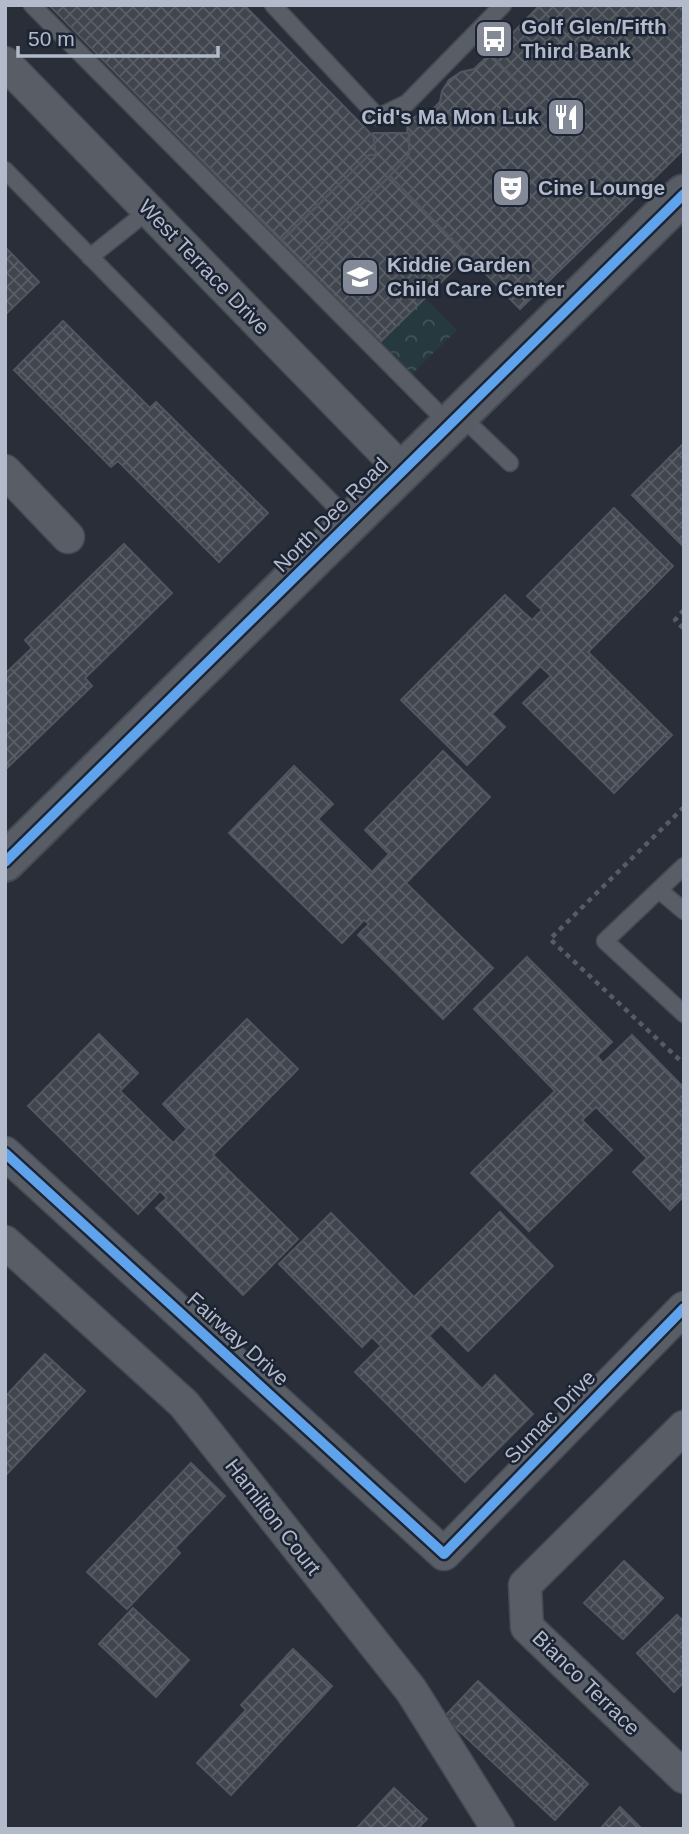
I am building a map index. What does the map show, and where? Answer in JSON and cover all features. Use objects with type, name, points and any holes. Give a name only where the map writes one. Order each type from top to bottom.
[{"type":"street","name":"West Terrace Drive","points":[[5,63],[403,471]]},
{"type":"street","name":"North Dee Road","points":[[5,862],[684,194]]},
{"type":"street","points":[[5,471],[68,537]]},
{"type":"street","name":"Fairway Drive","points":[[5,1153],[444,1554]]},
{"type":"street","name":"Hamilton Court","points":[[5,1242],[184,1404],[411,1690],[498,1829]]},
{"type":"street","name":"Sumac Drive","points":[[444,1554],[684,1308]]},
{"type":"street","name":"Bianco Terrace","points":[[684,1427],[525,1585],[527,1627],[684,1777]]},
{"type":"lane","points":[[32,5],[455,420],[510,463]]},
{"type":"lane","points":[[273,5],[379,117],[407,103],[503,5]]},
{"type":"lane","points":[[5,170],[351,522]]},
{"type":"lane","points":[[90,257],[149,210]]},
{"type":"lane","points":[[684,866],[605,941],[684,1014]]},
{"type":"lane","points":[[659,890],[684,911]]},
{"type":"path","points":[[684,610],[675,620],[684,629]]},
{"type":"green space","points":[[425,298],[457,330],[411,375],[380,342]]},
{"type":"building","points":[[49,5],[244,5],[375,138],[376,155],[369,155],[281,241]]},
{"type":"building","points":[[540,5],[684,5],[684,149],[632,200],[491,55]]},
{"type":"building","name":"Cine Lounge","points":[[490,54],[632,200],[520,309],[390,176],[409,156],[407,127],[410,119],[425,117],[440,102],[442,91],[449,80],[461,72],[474,69]]},
{"type":"building","points":[[373,133],[409,133],[409,156],[302,264],[281,242],[369,155],[376,155]]},
{"type":"building","points":[[390,176],[468,256],[380,342],[302,264]]},
{"type":"building","points":[[5,247],[39,282],[5,315]]},
{"type":"building","points":[[63,321],[150,408],[156,402],[268,513],[219,562],[118,461],[111,467],[14,370]]},
{"type":"building","points":[[684,443],[684,547],[632,495]]},
{"type":"building","points":[[614,508],[673,566],[588,652],[672,735],[614,793],[523,703],[551,676],[540,666],[492,714],[505,727],[467,765],[401,700],[505,595],[532,620],[542,610],[527,596]]},
{"type":"building","points":[[124,544],[172,593],[85,678],[92,686],[5,770],[5,674],[32,648],[25,640]]},
{"type":"building","points":[[443,751],[490,797],[406,883],[493,968],[443,1019],[358,935],[369,924],[364,920],[342,943],[229,833],[294,766],[333,804],[318,819],[372,872],[389,854],[365,830]]},
{"type":"building","points":[[527,957],[612,1042],[597,1056],[603,1063],[632,1035],[684,1088],[684,1196],[670,1210],[633,1172],[647,1158],[596,1107],[582,1120],[612,1150],[529,1231],[471,1173],[555,1091],[474,1009]]},
{"type":"building","points":[[247,1019],[298,1069],[213,1155],[298,1239],[243,1295],[156,1208],[167,1198],[160,1191],[138,1214],[28,1106],[99,1034],[138,1073],[120,1091],[173,1143],[187,1129],[163,1104]]},
{"type":"building","points":[[500,1212],[553,1266],[468,1351],[441,1324],[429,1336],[482,1389],[495,1375],[533,1414],[465,1482],[355,1372],[381,1346],[372,1337],[362,1347],[279,1264],[331,1213],[414,1297]]},
{"type":"building","points":[[45,1354],[85,1391],[5,1476],[5,1397]]},
{"type":"building","points":[[191,1463],[225,1496],[175,1548],[180,1553],[127,1609],[87,1572]]},
{"type":"building","points":[[624,1561],[663,1598],[623,1639],[584,1603]]},
{"type":"building","points":[[133,1608],[189,1660],[156,1697],[99,1644]]},
{"type":"building","points":[[677,1615],[684,1622],[684,1682],[674,1692],[637,1653]]},
{"type":"building","points":[[293,1649],[332,1686],[231,1795],[197,1763],[246,1710],[241,1705]]},
{"type":"building","points":[[478,1681],[588,1784],[555,1820],[444,1717]]},
{"type":"building","points":[[394,1788],[427,1819],[417,1829],[356,1829]]},
{"type":"building","points":[[620,1807],[642,1829],[600,1829]]},
{"type":"cycle path","points":[[5,862],[684,194]]},
{"type":"cycle path","points":[[5,1153],[444,1554],[684,1308]]},
{"type":"place","name":"Golf Glen/Fifth Third Bank","points":[[494,39]]},
{"type":"place","name":"Cid's Ma Mon Luk","points":[[566,117]]},
{"type":"place","name":"Cine Lounge","points":[[511,188]]},
{"type":"place","name":"Kiddie Garden Child Care Center","points":[[360,277]]}]
